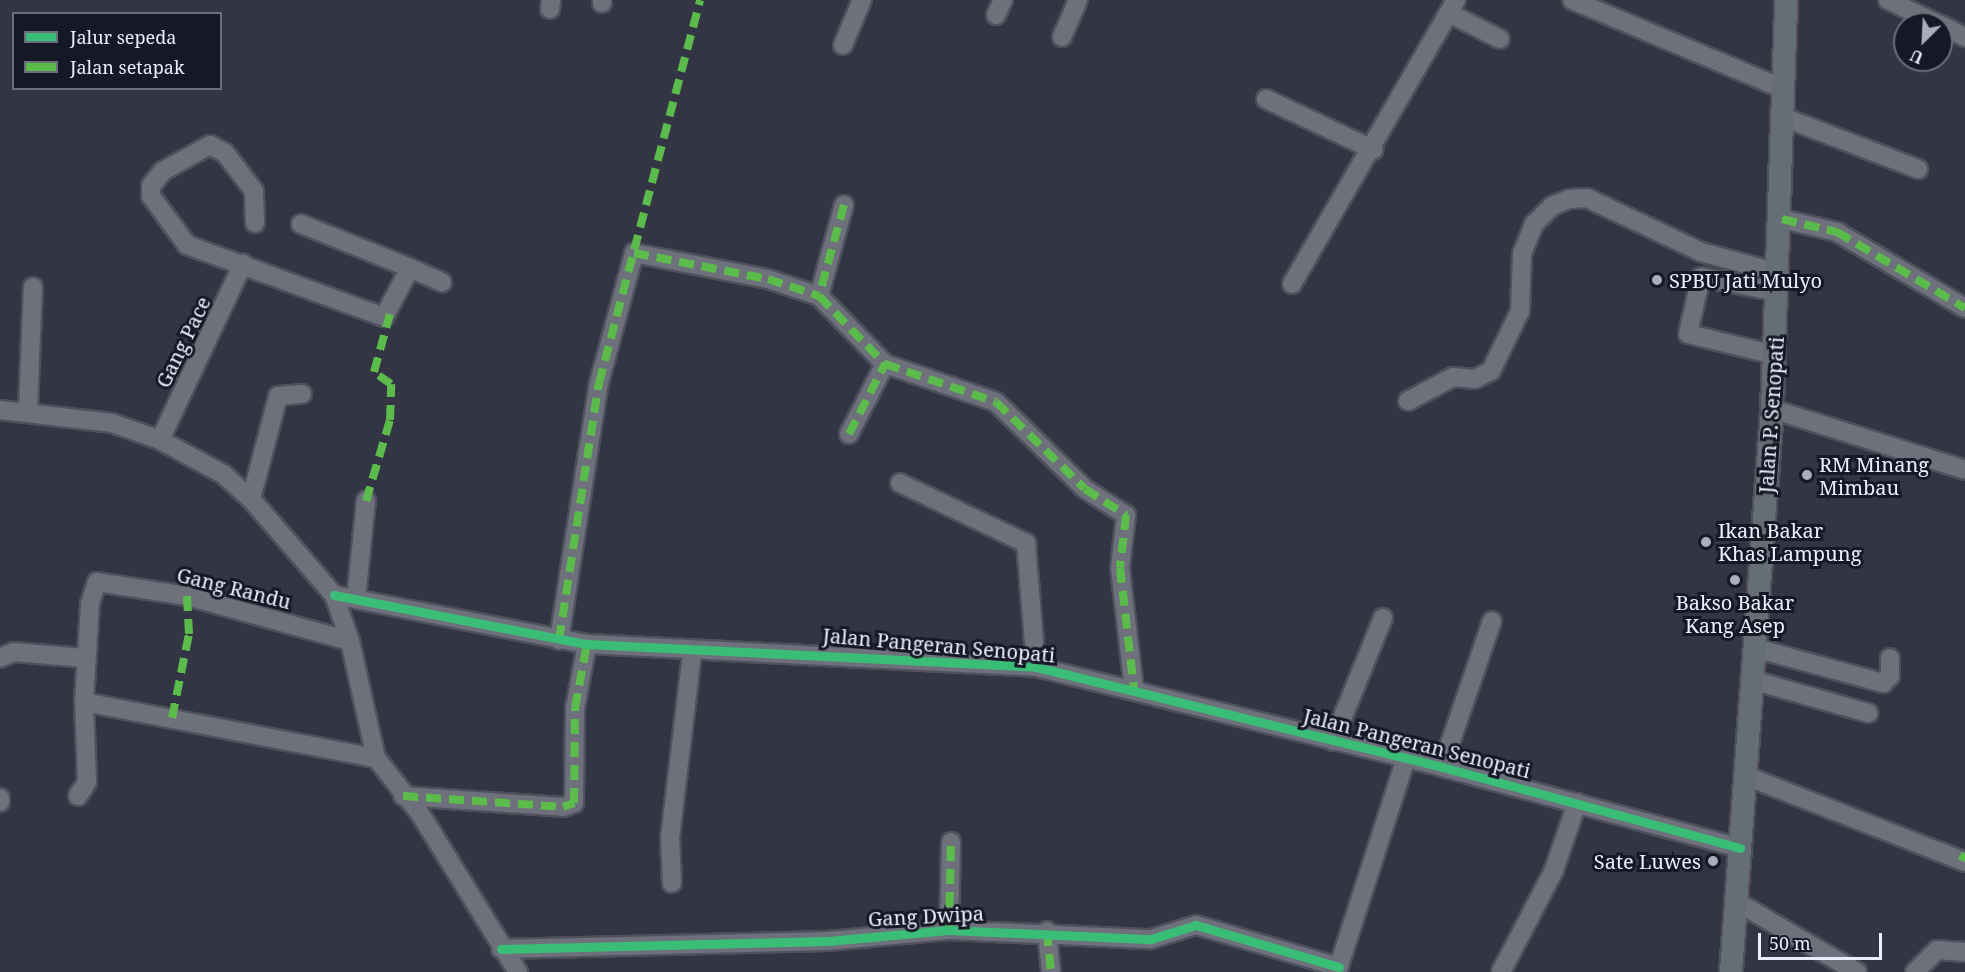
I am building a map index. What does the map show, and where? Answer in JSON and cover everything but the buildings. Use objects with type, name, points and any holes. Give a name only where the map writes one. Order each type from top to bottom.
[{"type":"main road","name":"Jalan P. Senopati","points":[[1731,972],[1772,409],[1782,219],[1786,0]]},
{"type":"street","points":[[843,45],[862,0]]},
{"type":"street","points":[[1062,37],[1078,0]]},
{"type":"street","points":[[1572,0],[1784,89]]},
{"type":"street","points":[[1888,0],[1913,12]]},
{"type":"street","points":[[1292,284],[1374,150],[1452,6],[1500,39]]},
{"type":"street","points":[[1266,99],[1374,150]]},
{"type":"street","points":[[1783,117],[1918,169]]},
{"type":"street","points":[[255,223],[254,191],[225,153],[210,146],[163,171],[151,186],[151,196],[187,244],[384,317],[410,268]]},
{"type":"street","points":[[1408,401],[1453,377],[1475,379],[1491,371],[1520,311],[1522,254],[1534,224],[1552,206],[1569,199],[1587,198],[1701,252],[1779,282]]},
{"type":"street","points":[[819,296],[844,205]]},
{"type":"street","points":[[1782,219],[1845,236],[1965,308]]},
{"type":"street","points":[[301,224],[442,282]]},
{"type":"street","points":[[559,640],[599,383],[634,253],[768,279],[819,296],[885,364],[996,402],[1085,489],[1126,515],[1120,568],[1134,689]]},
{"type":"street","name":"Gang Pace","points":[[160,440],[243,264]]},
{"type":"street","points":[[1775,355],[1688,334],[1701,277],[1779,282]]},
{"type":"street","points":[[28,410],[33,287]]},
{"type":"street","points":[[849,434],[885,364]]},
{"type":"street","points":[[251,499],[278,396],[302,394]]},
{"type":"street","points":[[1772,409],[1965,470]]},
{"type":"street","points":[[0,410],[28,410],[112,423],[160,440],[223,474],[251,499],[334,595],[350,641],[376,758],[452,863],[501,949],[518,972]]},
{"type":"street","points":[[900,483],[1026,543],[1036,667]]},
{"type":"street","points":[[356,599],[366,501]]},
{"type":"street","name":"Gang Randu","points":[[84,658],[93,587],[105,584],[187,596],[350,641]]},
{"type":"street","name":"Jalan Pangeran Senopati","points":[[334,595],[587,644],[692,653],[812,653],[1036,667],[1134,689],[1442,767],[1740,848]]},
{"type":"street","points":[[1333,741],[1383,618]]},
{"type":"street","points":[[1442,767],[1492,621]]},
{"type":"street","points":[[403,796],[563,807],[574,803],[575,708],[587,644]]},
{"type":"street","points":[[1755,648],[1883,683],[1890,676],[1890,658]]},
{"type":"street","points":[[0,658],[14,652],[84,658],[87,782],[78,796]]},
{"type":"street","points":[[672,884],[670,838],[692,653]]},
{"type":"street","points":[[1752,680],[1868,713]]},
{"type":"street","points":[[84,702],[376,758]]},
{"type":"street","name":"Gang Dwipa","points":[[501,949],[828,941],[949,930],[1047,931],[1151,939],[1196,925],[1338,969],[1406,759]]},
{"type":"street","points":[[1746,776],[1964,859]]},
{"type":"street","points":[[1501,972],[1554,870],[1577,803]]},
{"type":"street","points":[[949,930],[951,842]]},
{"type":"street","points":[[1737,902],[1857,972]]},
{"type":"street","points":[[1047,931],[1051,972]]},
{"type":"street","points":[[1915,972],[1937,950],[1965,952]]},
{"type":"marked path","points":[[559,640],[599,383],[700,0]]},
{"type":"marked path","points":[[844,205],[819,296],[885,364]]},
{"type":"marked path","points":[[1782,219],[1837,232],[1965,308]]},
{"type":"marked path","points":[[634,253],[768,279],[819,296]]},
{"type":"marked path","points":[[366,501],[390,420],[391,384],[374,372],[390,314]]},
{"type":"marked path","points":[[849,434],[885,364],[996,402],[1085,489],[1126,515],[1120,568],[1134,689]]},
{"type":"marked path","points":[[172,718],[189,634],[187,596]]},
{"type":"marked path","points":[[403,796],[563,807],[574,803],[575,708],[587,644]]},
{"type":"marked path","points":[[949,930],[951,842]]},
{"type":"marked path","points":[[1962,861],[1965,854]]},
{"type":"marked path","points":[[1047,931],[1051,972]]},
{"type":"cycle path","points":[[334,595],[587,644],[1036,667],[1442,767],[1740,848]]},
{"type":"cycle path","points":[[501,949],[828,941],[949,930],[1151,939],[1196,925],[1339,967]]},
{"type":"place","name":"SPBU Jati Mulyo","points":[[1657,280]]},
{"type":"place","name":"RM Minang Mimbau","points":[[1807,475]]},
{"type":"place","name":"Ikan Bakar Khas Lampung","points":[[1706,542]]},
{"type":"place","name":"Bakso Bakar Kang Asep","points":[[1735,580]]},
{"type":"place","name":"Sate Luwes","points":[[1713,861]]}]
